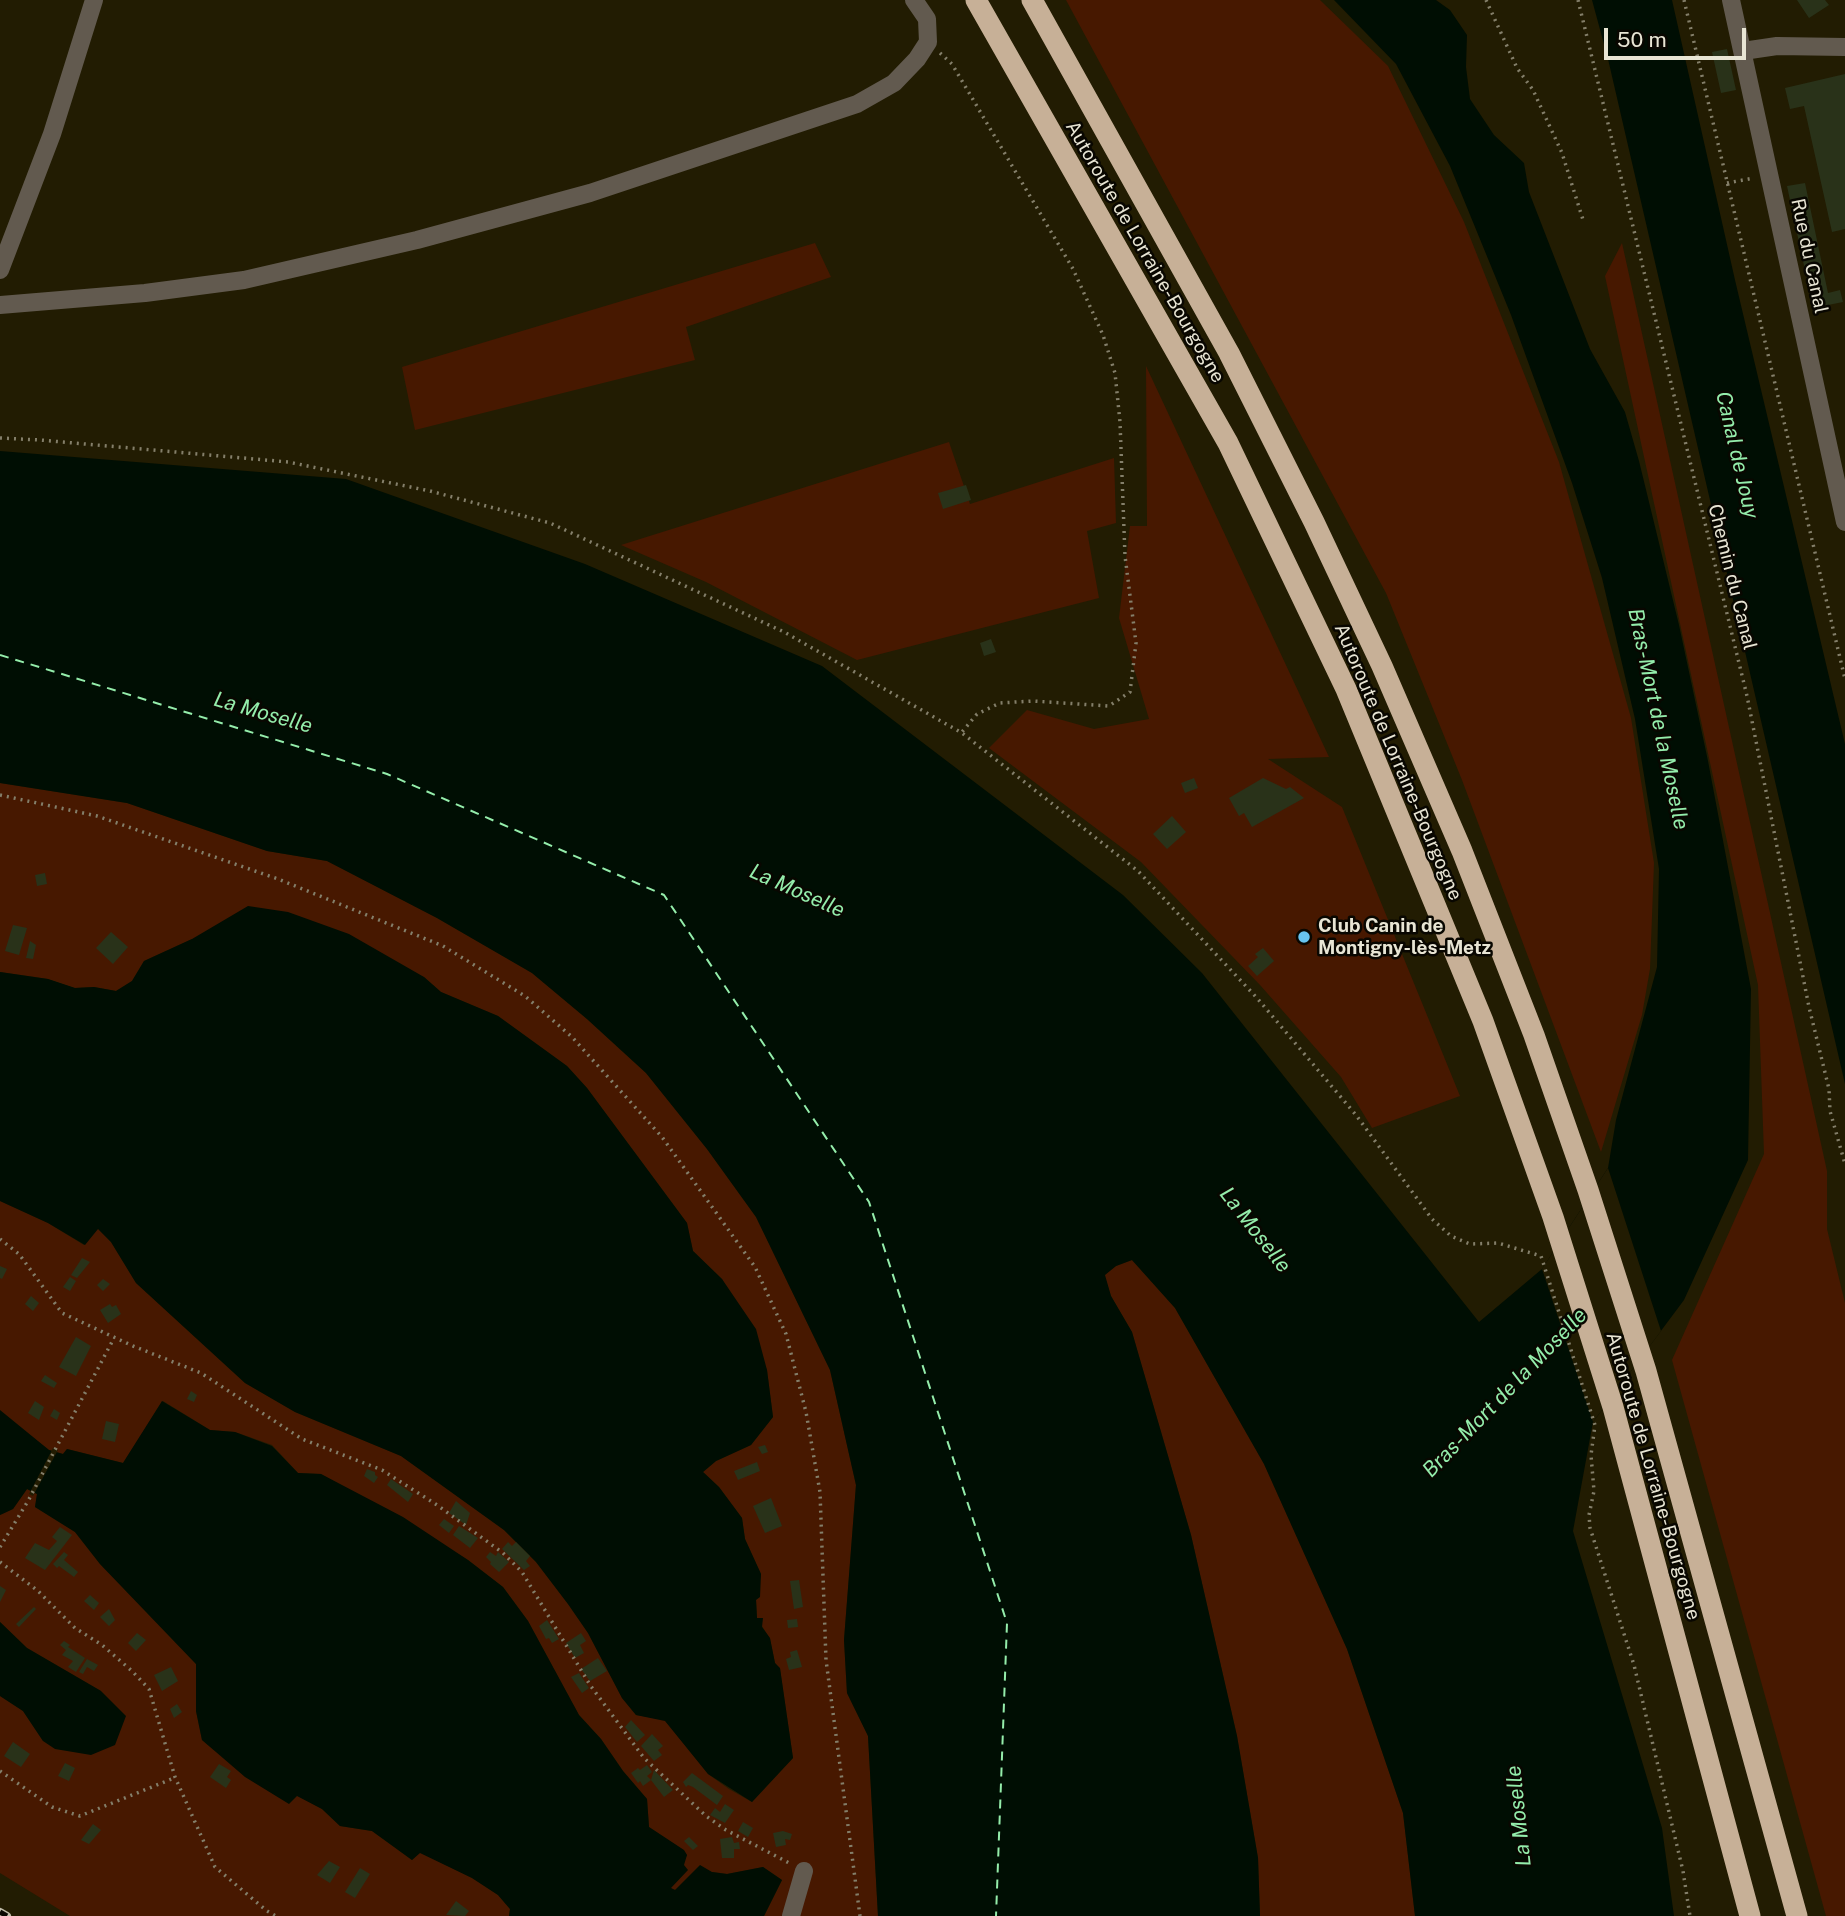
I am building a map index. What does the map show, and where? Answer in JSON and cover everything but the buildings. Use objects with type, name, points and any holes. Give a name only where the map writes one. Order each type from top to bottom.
[{"type":"highway","name":"Autoroute de Lorraine-Bourgogne","points":[[976,0],[1228,443],[1346,689],[1483,1021],[1553,1217],[1613,1407],[1750,1916]]},
{"type":"highway","name":"Autoroute de Lorraine-Bourgogne","points":[[1032,0],[1229,353],[1314,522],[1382,666],[1467,863],[1534,1035],[1647,1371],[1797,1916]]},
{"type":"street","points":[[0,270],[52,134],[94,0]]},
{"type":"street","points":[[0,305],[145,293],[244,280],[417,240],[590,193],[857,104],[894,83],[917,59],[928,42],[927,19],[914,0]]},
{"type":"street","name":"Rue du Canal","points":[[1731,0],[1845,522]]},
{"type":"street","points":[[1743,51],[1777,46],[1845,47]]},
{"type":"street","points":[[791,1916],[804,1871]]},
{"type":"path","points":[[1486,0],[1517,68],[1533,90],[1562,153],[1584,223]]},
{"type":"path","name":"Chemin du Canal","points":[[1578,0],[1747,696],[1809,1007],[1829,1089],[1830,1111],[1845,1164]]},
{"type":"path","points":[[1684,0],[1845,680]]},
{"type":"path","points":[[928,42],[952,64],[1073,269],[1103,335],[1115,373],[1120,422],[1125,556],[1136,643],[1130,692],[1109,706],[1033,701],[1000,703],[977,714],[962,733]]},
{"type":"path","points":[[1727,183],[1751,178]]},
{"type":"path","points":[[0,438],[288,462],[430,491],[550,523],[784,632],[962,733],[1138,871],[1257,998],[1329,1083],[1356,1115],[1432,1219],[1451,1236],[1470,1244],[1497,1243],[1541,1256],[1595,1424],[1591,1455],[1594,1491],[1589,1515],[1590,1528],[1634,1665],[1683,1871],[1690,1916]]},
{"type":"path","points":[[0,795],[97,816],[278,879],[443,946],[525,996],[572,1037],[662,1137],[755,1267],[786,1334],[803,1399],[820,1492],[826,1660],[860,1916]]},
{"type":"path","points":[[0,1239],[19,1254],[62,1312],[114,1338],[201,1373],[302,1439],[382,1470],[503,1553],[522,1572],[590,1685],[644,1758],[706,1816],[726,1830],[804,1871]]},
{"type":"path","points":[[0,1547],[28,1501],[114,1338]]},
{"type":"path","points":[[0,1562],[38,1591],[75,1628],[102,1645],[149,1689],[175,1777],[215,1867],[276,1916]]},
{"type":"path","points":[[0,1771],[52,1807],[80,1816],[175,1777]]},
{"type":"shaded area","points":[[1066,0],[1320,0],[1388,66],[1464,222],[1559,462],[1631,718],[1654,863],[1650,969],[1642,1015],[1601,1152],[1462,780],[1386,593]]},
{"type":"shaded area","points":[[815,243],[831,277],[686,327],[695,360],[415,430],[402,367]]},
{"type":"shaded area","points":[[1622,243],[1827,1171],[1827,1229],[1845,1303],[1845,1916],[1826,1916],[1672,1360],[1764,1154],[1758,985],[1605,276]]},
{"type":"shaded area","name":"Club Canin de Montigny-lès-Metz","points":[[1146,366],[1329,757],[1268,759],[1342,807],[1460,1096],[1372,1128],[1341,1077],[1260,985],[1141,862],[989,748],[1027,710],[1094,729],[1149,719],[1119,618],[1130,526],[1147,526]]},
{"type":"shaded area","points":[[949,442],[970,504],[1114,458],[1116,523],[1087,531],[1099,598],[857,660],[706,582],[621,545]]},
{"type":"shaded area","points":[[0,783],[127,803],[267,851],[327,861],[437,918],[532,973],[646,1073],[707,1149],[756,1217],[830,1370],[856,1485],[844,1640],[847,1693],[868,1736],[878,1916],[764,1916],[782,1880],[763,1867],[727,1874],[712,1872],[675,1890],[670,1888],[687,1855],[649,1827],[647,1799],[579,1715],[528,1621],[503,1587],[468,1560],[321,1474],[298,1473],[272,1445],[235,1432],[210,1430],[163,1401],[123,1463],[67,1449],[63,1454],[49,1450],[0,1413],[0,1201],[48,1223],[84,1245],[98,1228],[111,1242],[136,1283],[245,1383],[295,1412],[401,1456],[504,1530],[536,1562],[568,1604],[588,1633],[622,1698],[636,1715],[665,1720],[708,1774],[729,1789],[752,1802],[793,1758],[780,1669],[775,1663],[770,1639],[757,1618],[756,1599],[761,1574],[745,1539],[742,1518],[719,1487],[703,1472],[716,1461],[751,1445],[773,1417],[767,1370],[722,1279],[693,1251],[687,1223],[587,1088],[567,1066],[498,1016],[441,992],[424,977],[192,939],[144,961],[132,981],[116,991],[94,987],[75,988],[48,979],[0,972]]},
{"type":"shaded area","points":[[1132,1260],[1175,1308],[1264,1464],[1347,1649],[1403,1813],[1415,1916],[1260,1916],[1258,1858],[1237,1736],[1191,1535],[1132,1332],[1111,1296],[1104,1275],[1116,1266]]},
{"type":"shaded area","points":[[27,1489],[37,1494],[35,1507],[75,1532],[100,1564],[196,1664],[196,1711],[202,1740],[214,1750],[322,1809],[340,1826],[372,1831],[412,1860],[420,1852],[472,1878],[498,1895],[510,1909],[509,1916],[70,1916],[0,1873],[0,1696],[23,1711],[43,1741],[101,1691],[27,1648],[0,1622],[0,1515],[13,1509]]},
{"type":"water","points":[[1334,0],[1436,0],[1450,10],[1467,35],[1466,67],[1470,99],[1494,135],[1524,163],[1529,192],[1590,349],[1625,412],[1639,461],[1679,625],[1708,761],[1751,989],[1748,1160],[1684,1300],[1593,1422],[1573,1531],[1662,1828],[1674,1916],[1415,1916],[1403,1813],[1347,1649],[1264,1464],[1175,1308],[1132,1260],[1116,1266],[1105,1275],[1111,1296],[1132,1332],[1191,1535],[1237,1736],[1258,1858],[1260,1916],[878,1916],[868,1736],[847,1693],[844,1640],[856,1485],[830,1370],[756,1217],[707,1149],[646,1073],[532,973],[437,918],[327,861],[267,851],[127,803],[0,783],[0,451],[346,479],[585,564],[822,666],[1123,895],[1202,973],[1479,1322],[1542,1269],[1608,1168],[1616,1120],[1657,967],[1659,869],[1635,719],[1602,578],[1572,483],[1511,315],[1450,166],[1396,64]]},
{"type":"water","name":"Canal de Jouy","points":[[1592,0],[1672,0],[1845,744],[1845,1084],[1608,59]]},
{"type":"water","points":[[248,906],[288,912],[349,934],[424,977],[441,992],[498,1016],[567,1066],[587,1088],[687,1223],[693,1251],[722,1279],[756,1329],[767,1370],[773,1417],[751,1445],[716,1461],[703,1472],[719,1487],[742,1518],[745,1539],[761,1574],[760,1597],[756,1600],[757,1618],[763,1618],[762,1627],[770,1638],[775,1663],[780,1668],[793,1758],[752,1802],[708,1774],[665,1721],[636,1715],[622,1698],[588,1633],[568,1604],[536,1562],[504,1530],[401,1456],[295,1412],[245,1383],[136,1283],[111,1242],[98,1229],[85,1245],[48,1223],[0,1201],[0,972],[48,979],[75,988],[94,987],[116,991],[132,981],[144,961],[192,939]]},
{"type":"water","points":[[162,1401],[210,1430],[235,1432],[272,1446],[298,1473],[321,1474],[403,1517],[503,1587],[528,1621],[579,1715],[647,1799],[649,1827],[684,1850],[687,1855],[684,1865],[688,1870],[671,1888],[675,1890],[700,1865],[712,1872],[727,1874],[763,1867],[782,1880],[764,1916],[509,1916],[510,1909],[498,1895],[472,1878],[420,1853],[412,1860],[372,1831],[340,1826],[322,1809],[297,1796],[289,1804],[245,1777],[202,1740],[196,1711],[196,1664],[100,1564],[75,1532],[35,1507],[37,1494],[27,1489],[13,1509],[0,1515],[0,1410],[49,1450],[63,1454],[67,1449],[123,1463]]},
{"type":"water","points":[[0,1622],[27,1648],[101,1691],[126,1716],[115,1745],[91,1755],[55,1749],[43,1741],[23,1711],[0,1696]]},
{"type":"pier","points":[[1608,1168],[1661,1331],[1593,1422],[1542,1269]]},
{"type":"pier","points":[[53,1448],[58,1450],[33,1496],[29,1494]]},
{"type":"ferry route","points":[[0,655],[387,774],[664,895],[869,1202],[1007,1623],[996,1916]]},
{"type":"railway","points":[[0,1912],[7,1916]]},
{"type":"place","name":"Club Canin de Montigny-lès-Metz","points":[[1304,937]]},
{"type":"water label","name":"La Moselle","points":[[263,713]]},
{"type":"water label","name":"Bras-Mort de la Moselle","points":[[1658,719]]},
{"type":"water label","name":"La Moselle","points":[[797,891]]},
{"type":"water label","name":"La Moselle","points":[[1255,1230]]},
{"type":"water label","name":"Bras-Mort de la Moselle","points":[[1505,1393]]},
{"type":"water label","name":"La Moselle","points":[[1519,1816]]}]
